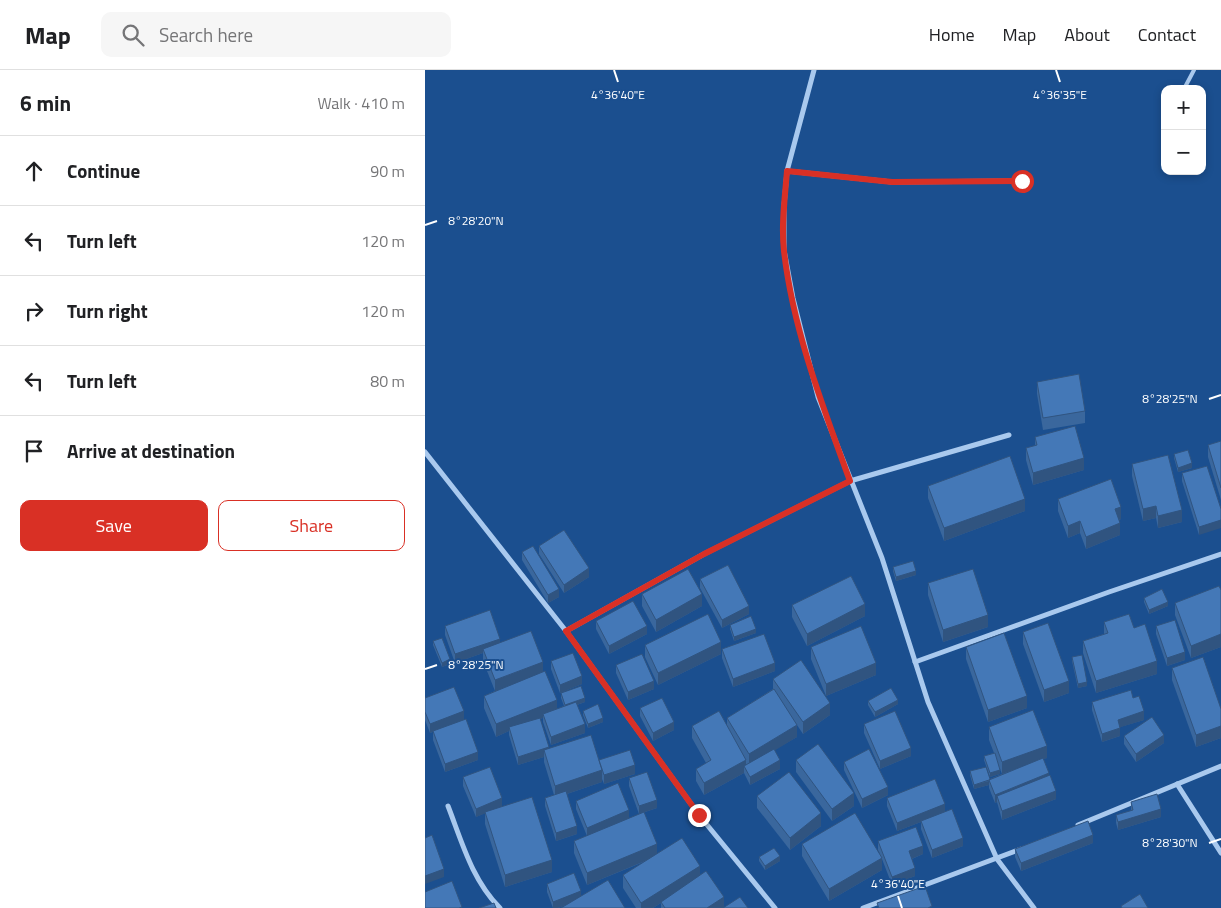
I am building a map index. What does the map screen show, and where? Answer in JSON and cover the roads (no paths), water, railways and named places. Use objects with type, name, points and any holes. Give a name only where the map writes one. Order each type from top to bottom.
[{"type":"street","points":[[814,70],[787,171],[784,206],[784,250],[793,298],[818,398],[882,558],[928,702],[997,859],[1034,908]]},
{"type":"street","points":[[787,171],[892,182],[1022,181]]},
{"type":"street","points":[[566,631],[704,554],[850,481],[1009,435]]},
{"type":"street","points":[[425,452],[566,631],[699,815],[775,908]]},
{"type":"street","points":[[915,662],[1100,595],[1221,554]]},
{"type":"street","points":[[1069,829],[1221,766]]},
{"type":"street","points":[[1177,784],[1221,853]]},
{"type":"street","points":[[448,806],[472,869],[488,896],[500,908]]},
{"type":"street","points":[[863,908],[997,859],[1024,847]]},
{"type":"lane","points":[[1186,85],[1194,70]]}]
